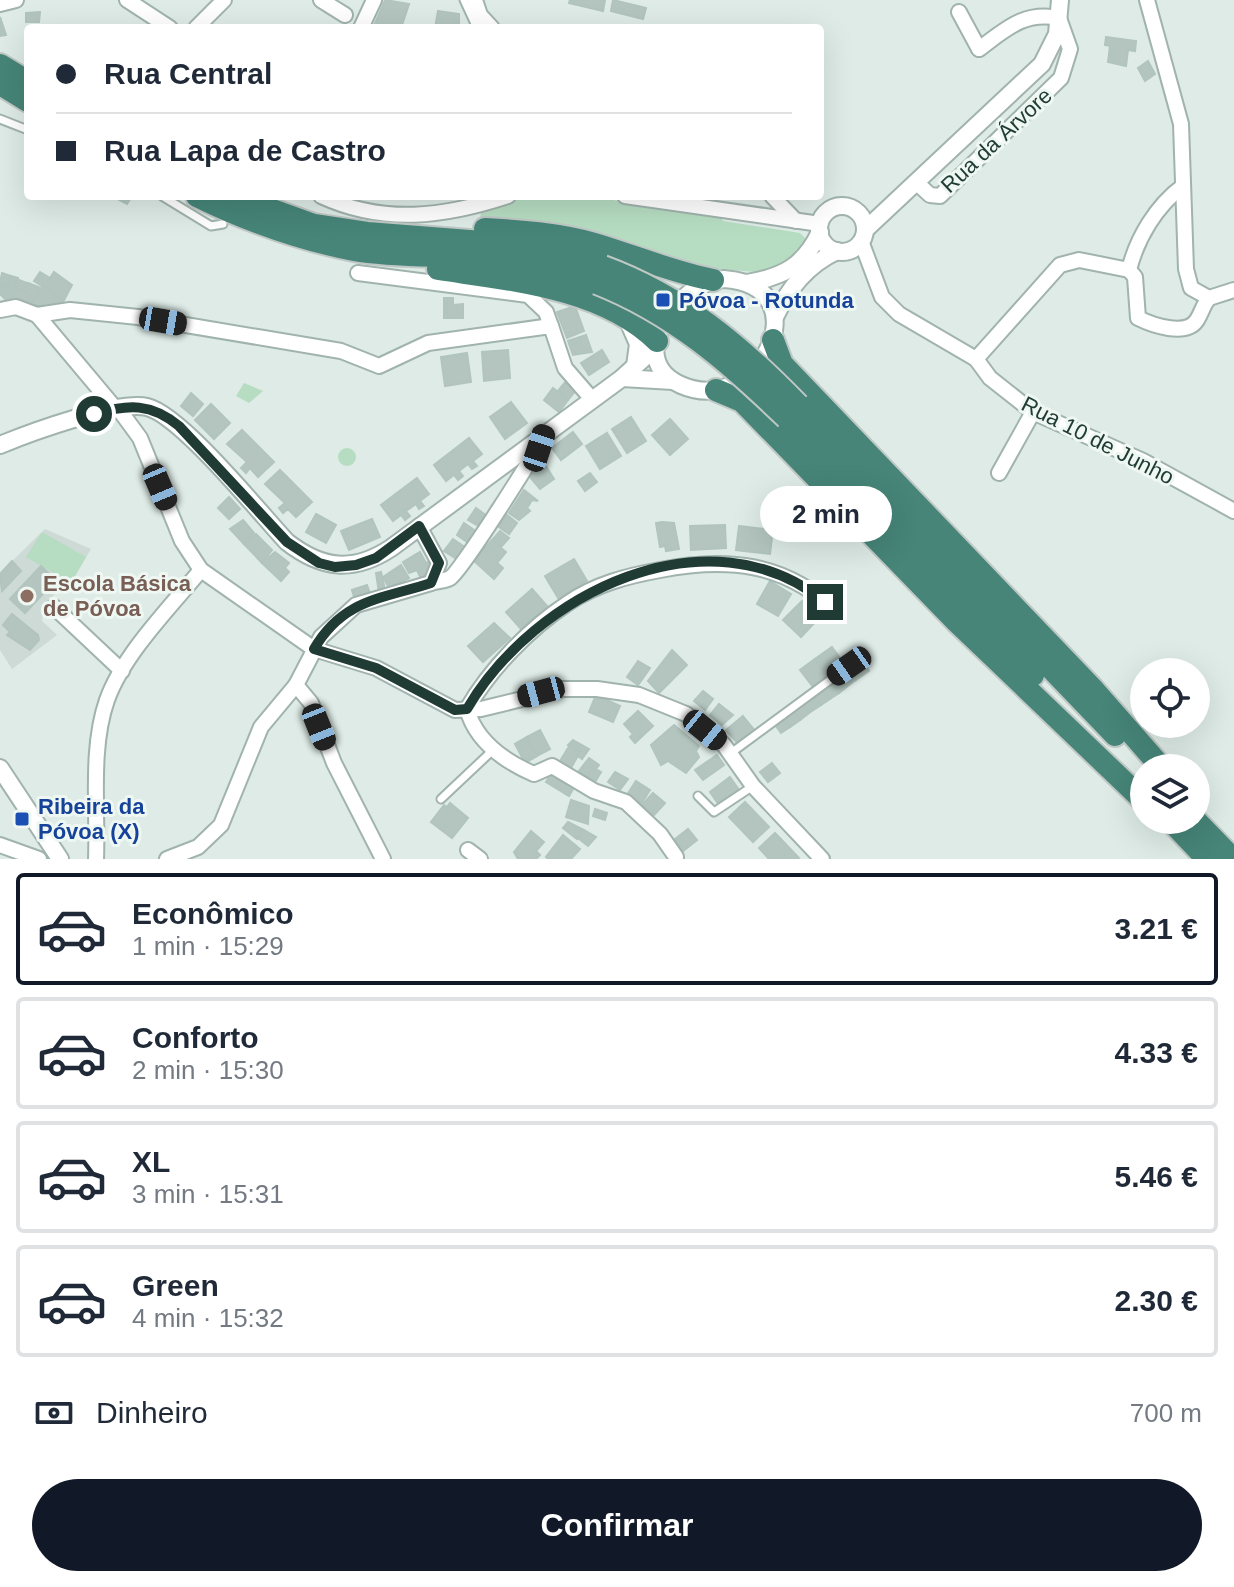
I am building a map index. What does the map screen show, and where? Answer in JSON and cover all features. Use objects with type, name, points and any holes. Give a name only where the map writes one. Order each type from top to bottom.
[{"type":"highway","points":[[0,65],[24,80]]},
{"type":"highway","points":[[0,84],[24,99]]},
{"type":"highway","points":[[205,200],[249,221],[292,236],[357,250],[495,259],[600,275]]},
{"type":"highway","points":[[244,200],[314,225],[495,243],[562,254],[600,275],[688,330],[793,412],[1132,754]]},
{"type":"highway","points":[[418,237],[479,229],[532,231],[593,244],[678,273],[713,280]]},
{"type":"highway","points":[[388,252],[438,269],[525,282],[585,300],[628,320],[656,344]]},
{"type":"highway","points":[[773,340],[782,364],[1092,688],[1150,754]]},
{"type":"highway","points":[[716,390],[742,401],[956,621],[1130,788]]},
{"type":"highway","points":[[793,412],[1130,777]]},
{"type":"highway","points":[[1197,834],[1221,856]]},
{"type":"highway","points":[[1210,834],[1221,856]]},
{"type":"street","points":[[0,4],[16,0]]},
{"type":"street","points":[[127,0],[164,24]]},
{"type":"street","points":[[200,24],[224,0]]},
{"type":"street","points":[[321,0],[345,15]]},
{"type":"street","points":[[363,24],[374,0]]},
{"type":"street","points":[[475,0],[480,15],[488,24]]},
{"type":"street","points":[[622,378],[673,381],[695,390],[716,390],[752,371],[773,340],[775,317],[795,283],[816,262],[855,238],[881,215],[1042,64],[1057,34],[1060,0]]},
{"type":"street","points":[[1147,0],[1181,124],[1186,269],[1191,288],[1204,300]]},
{"type":"street","points":[[959,12],[979,49],[1020,19],[1042,15],[1059,18]]},
{"type":"street","name":"Rua da Árvore","points":[[917,183],[930,195],[940,196],[1061,78],[1070,49],[1059,18]]},
{"type":"street","points":[[1129,270],[1136,246],[1153,218],[1166,199],[1183,186]]},
{"type":"street","points":[[332,200],[361,211],[410,217],[454,213],[495,200]]},
{"type":"street","points":[[652,200],[796,221],[820,228]]},
{"type":"street","points":[[776,200],[796,221]]},
{"type":"street","points":[[0,445],[116,408],[146,407],[169,418],[287,542],[319,563],[335,567],[356,565],[376,558],[622,378],[656,344],[672,307],[694,288],[713,280],[747,283],[774,279],[792,270],[812,249],[827,212],[839,206],[853,208],[855,238]]},
{"type":"street","points":[[820,228],[826,244],[855,238]]},
{"type":"street","name":"Rua 10 de Junho","points":[[855,238],[882,297],[899,314],[976,359],[990,378],[1033,412],[1143,461],[1234,511]]},
{"type":"street","points":[[976,359],[1060,265],[1079,260],[1129,270],[1135,277],[1138,318],[1154,326],[1184,328],[1196,323],[1204,300]]},
{"type":"street","points":[[358,273],[528,295],[546,312],[565,368],[591,398]]},
{"type":"street","points":[[747,283],[765,296],[775,317]]},
{"type":"street","points":[[1204,300],[1234,290]]},
{"type":"street","points":[[0,299],[37,315],[140,438],[182,541],[201,570],[314,649],[376,668],[455,710],[481,709],[563,689],[597,689],[639,695],[686,714],[731,753],[753,786],[822,859]]},
{"type":"street","points":[[0,310],[16,307]]},
{"type":"street","points":[[37,315],[70,310],[138,317],[341,351],[379,366],[428,343],[551,326]]},
{"type":"street","points":[[628,320],[637,335],[635,366]]},
{"type":"street","points":[[656,344],[661,367],[673,381]]},
{"type":"street","points":[[999,473],[1033,412]]},
{"type":"street","points":[[167,859],[198,847],[221,825],[261,727],[296,685],[321,637],[356,605],[450,578],[476,546],[539,448],[545,432]]},
{"type":"street","points":[[419,526],[439,563],[431,583]]},
{"type":"street","points":[[676,857],[660,834],[626,802],[594,791],[552,766],[534,774],[509,764],[470,722],[467,709],[480,686],[511,653],[566,604],[598,586],[631,575],[690,564],[752,564],[801,584],[836,612]]},
{"type":"street","points":[[96,859],[99,727],[107,698],[122,671],[201,570]]},
{"type":"street","points":[[54,607],[122,671]]},
{"type":"street","points":[[296,685],[311,703],[334,763],[383,859]]},
{"type":"street","points":[[0,768],[60,859]]},
{"type":"street","points":[[22,854],[46,838]]},
{"type":"street","points":[[0,845],[39,859]]},
{"type":"lane","points":[[464,0],[475,24]]},
{"type":"lane","points":[[0,119],[24,128]]},
{"type":"lane","points":[[169,200],[211,226],[223,224]]},
{"type":"lane","points":[[731,753],[849,666]]},
{"type":"lane","points":[[441,799],[493,750]]},
{"type":"lane","points":[[698,796],[714,812],[753,786]]},
{"type":"shaded area","name":"Escola Básica de Póvoa","points":[[45,529],[91,549],[71,583],[66,580],[44,607],[42,621],[57,635],[12,669],[0,650],[0,573]]},
{"type":"green space","points":[[513,200],[613,200],[721,217],[723,221],[800,233],[806,239],[801,251],[784,265],[755,272],[696,267],[480,222],[481,210]]},
{"type":"green space","points":[[244,383],[263,391],[249,403],[236,396]]},
{"type":"green space","points":[[347,448],[356,457],[347,466],[338,457]]},
{"type":"green space","points":[[42,532],[86,557],[71,583],[26,557]]},
{"type":"building","points":[[385,0],[409,4],[402,24],[375,24]]},
{"type":"building","points":[[570,0],[605,0],[603,11],[569,3]]},
{"type":"building","points":[[613,0],[646,8],[643,19],[611,11]]},
{"type":"building","points":[[438,11],[459,14],[459,24],[436,24]]},
{"type":"building","points":[[40,12],[39,22],[26,22],[26,13]]},
{"type":"building","points":[[0,17],[6,35],[0,36]]},
{"type":"building","points":[[1106,37],[1136,41],[1135,51],[1128,50],[1126,66],[1108,62],[1110,46],[1105,45]]},
{"type":"building","points":[[1148,61],[1155,74],[1145,81],[1138,68]]},
{"type":"building","points":[[40,272],[50,278],[54,272],[72,285],[64,300],[34,281]]},
{"type":"building","points":[[2,273],[11,276],[7,286],[0,283]]},
{"type":"building","points":[[11,276],[18,278],[14,289],[7,286]]},
{"type":"building","points":[[19,280],[27,283],[23,291],[16,288]]},
{"type":"building","points":[[28,283],[41,288],[35,298],[23,291]]},
{"type":"building","points":[[0,284],[14,289],[7,301],[0,294]]},
{"type":"building","points":[[43,285],[64,300],[61,307],[44,310],[31,306]]},
{"type":"building","points":[[16,289],[34,297],[30,307],[10,299]]},
{"type":"building","points":[[444,298],[453,298],[453,305],[463,304],[463,318],[444,318]]},
{"type":"building","points":[[575,306],[584,331],[567,338],[557,312]]},
{"type":"building","points":[[586,335],[592,352],[573,355],[568,341]]},
{"type":"building","points":[[508,350],[510,378],[484,381],[482,352]]},
{"type":"building","points":[[602,350],[609,362],[589,375],[581,363]]},
{"type":"building","points":[[467,353],[471,382],[445,386],[441,357]]},
{"type":"building","points":[[566,381],[577,389],[568,400],[557,392]]},
{"type":"building","points":[[553,388],[568,400],[559,412],[544,400]]},
{"type":"building","points":[[191,393],[203,404],[193,416],[181,406]]},
{"type":"building","points":[[511,402],[527,423],[505,439],[490,417]]},
{"type":"building","points":[[211,404],[230,423],[214,439],[195,420]]},
{"type":"building","points":[[631,417],[646,441],[627,453],[612,429]]},
{"type":"building","points":[[670,419],[688,439],[670,455],[652,435]]},
{"type":"building","points":[[242,430],[274,462],[258,477],[250,468],[246,473],[241,468],[247,462],[227,444]]},
{"type":"building","points":[[573,432],[582,444],[561,460],[552,448]]},
{"type":"building","points":[[607,433],[621,456],[600,469],[586,446]]},
{"type":"building","points":[[469,438],[482,454],[473,461],[477,466],[472,469],[468,464],[459,471],[463,476],[458,480],[454,475],[446,481],[434,465]]},
{"type":"building","points":[[544,463],[554,479],[540,489],[530,477]]},
{"type":"building","points":[[280,470],[312,502],[296,517],[288,509],[283,513],[279,508],[285,503],[265,484]]},
{"type":"building","points":[[590,473],[597,482],[585,491],[578,481]]},
{"type":"building","points":[[417,478],[429,494],[420,501],[424,506],[419,509],[416,504],[406,511],[410,516],[405,520],[401,515],[393,521],[381,505]]},
{"type":"building","points":[[524,490],[538,501],[532,500],[527,508],[530,511],[519,520],[509,513]]},
{"type":"building","points":[[229,497],[240,509],[229,519],[218,508]]},
{"type":"building","points":[[476,508],[487,516],[480,527],[468,520]]},
{"type":"building","points":[[316,514],[336,525],[326,543],[306,532]]},
{"type":"building","points":[[507,515],[517,523],[509,534],[499,527]]},
{"type":"building","points":[[372,519],[380,537],[349,550],[341,531]]},
{"type":"building","points":[[243,520],[254,533],[244,544],[230,529]]},
{"type":"building","points":[[464,523],[477,532],[470,544],[457,535]]},
{"type":"building","points":[[656,523],[674,523],[679,549],[666,551],[665,546],[660,547]]},
{"type":"building","points":[[725,525],[726,548],[691,550],[690,526]]},
{"type":"building","points":[[739,526],[773,530],[770,554],[736,550]]},
{"type":"building","points":[[500,531],[509,538],[501,547],[492,540]]},
{"type":"building","points":[[256,534],[272,550],[262,563],[244,544]]},
{"type":"building","points":[[453,539],[466,548],[458,560],[444,551]]},
{"type":"building","points":[[492,540],[506,552],[497,563],[483,550]]},
{"type":"building","points":[[483,550],[503,568],[494,579],[474,561]]},
{"type":"building","points":[[275,552],[289,563],[285,568],[289,572],[281,581],[262,563]]},
{"type":"building","points":[[420,552],[426,563],[432,560],[428,578],[422,581],[417,570],[409,573],[403,562]]},
{"type":"building","points":[[574,559],[587,581],[558,598],[545,576]]},
{"type":"building","points":[[12,561],[21,571],[2,591],[0,574]]},
{"type":"building","points":[[401,565],[409,578],[389,588],[383,577]]},
{"type":"building","points":[[41,566],[56,580],[25,613],[10,599]]},
{"type":"building","points":[[381,572],[385,590],[379,593],[376,573]]},
{"type":"building","points":[[770,581],[791,594],[778,616],[757,604]]},
{"type":"building","points":[[367,585],[371,596],[355,600],[352,590]]},
{"type":"building","points":[[532,589],[547,606],[521,629],[506,612]]},
{"type":"building","points":[[802,601],[819,618],[801,637],[783,620]]},
{"type":"building","points":[[12,614],[38,635],[39,640],[30,650],[7,635],[10,632],[3,625]]},
{"type":"building","points":[[494,623],[510,638],[483,662],[468,646]]},
{"type":"building","points":[[832,647],[845,665],[828,677],[815,659]]},
{"type":"building","points":[[672,650],[687,665],[659,693],[648,681]]},
{"type":"building","points":[[815,659],[828,677],[813,687],[800,670]]},
{"type":"building","points":[[638,661],[650,668],[638,685],[627,677]]},
{"type":"building","points":[[864,661],[869,671],[849,685],[842,676]]},
{"type":"building","points":[[841,674],[849,685],[839,693],[830,681]]},
{"type":"building","points":[[830,681],[839,693],[830,699],[822,688]]},
{"type":"building","points":[[822,688],[830,699],[821,705],[813,694]]},
{"type":"building","points":[[703,691],[713,699],[705,710],[694,701]]},
{"type":"building","points":[[813,694],[821,705],[809,713],[801,702]]},
{"type":"building","points":[[596,695],[620,706],[613,722],[589,712]]},
{"type":"building","points":[[801,702],[809,713],[800,720],[792,709]]},
{"type":"building","points":[[719,704],[733,715],[722,725],[710,715]]},
{"type":"building","points":[[792,709],[800,720],[790,727],[782,716]]},
{"type":"building","points":[[638,711],[653,726],[635,743],[630,737],[633,734],[624,724]]},
{"type":"building","points":[[743,716],[755,731],[739,745],[726,730]]},
{"type":"building","points":[[782,716],[790,727],[781,733],[773,722]]},
{"type":"building","points":[[674,725],[699,746],[696,751],[699,757],[686,773],[668,761],[661,765],[651,745]]},
{"type":"building","points":[[540,730],[550,749],[537,756],[527,737]]},
{"type":"building","points":[[527,737],[537,756],[525,763],[515,744]]},
{"type":"building","points":[[573,740],[589,749],[582,759],[578,756],[580,752],[568,745]]},
{"type":"building","points":[[570,745],[580,752],[571,768],[560,761]]},
{"type":"building","points":[[717,755],[724,765],[703,780],[695,770]]},
{"type":"building","points":[[589,758],[599,765],[596,769],[601,772],[595,782],[579,771]]},
{"type":"building","points":[[772,763],[780,773],[768,782],[760,772]]},
{"type":"building","points":[[615,772],[628,779],[620,790],[608,782]]},
{"type":"building","points":[[552,773],[576,784],[569,796],[546,782]]},
{"type":"building","points":[[730,777],[739,790],[719,805],[710,792]]},
{"type":"building","points":[[636,781],[650,790],[641,804],[627,795]]},
{"type":"building","points":[[653,793],[665,803],[654,815],[642,805]]},
{"type":"building","points":[[571,800],[589,806],[588,824],[566,817]]},
{"type":"building","points":[[745,802],[769,827],[753,842],[729,817]]},
{"type":"building","points":[[450,803],[468,818],[452,838],[431,822],[444,805],[447,807]]},
{"type":"building","points":[[595,809],[607,813],[605,820],[593,816]]},
{"type":"building","points":[[568,822],[584,830],[577,839],[563,828]]},
{"type":"building","points":[[688,829],[697,840],[683,851],[674,840]]},
{"type":"building","points":[[584,830],[596,837],[588,846],[578,838]]},
{"type":"building","points":[[531,831],[544,842],[536,851],[540,855],[536,859],[518,859],[514,852]]},
{"type":"building","points":[[775,833],[798,859],[769,859],[759,848]]},
{"type":"building","points":[[563,835],[580,849],[571,859],[548,859],[546,857]]},
{"type":"place","name":"Póvoa - Rotunda","points":[[663,300]]},
{"type":"place","name":"Escola Básica de Póvoa","points":[[27,596]]},
{"type":"place","name":"Ribeira da Póvoa (X)","points":[[22,819]]},
{"type":"route","points":[[94,414],[132,405],[158,411],[169,418],[287,542],[319,563],[335,567],[356,565],[376,558],[419,526],[439,563],[431,583],[356,605],[321,637],[314,649],[376,668],[455,710],[467,709],[480,686],[521,642],[566,604],[598,586],[631,575],[690,564],[724,561],[752,564],[801,584],[825,602]]}]
